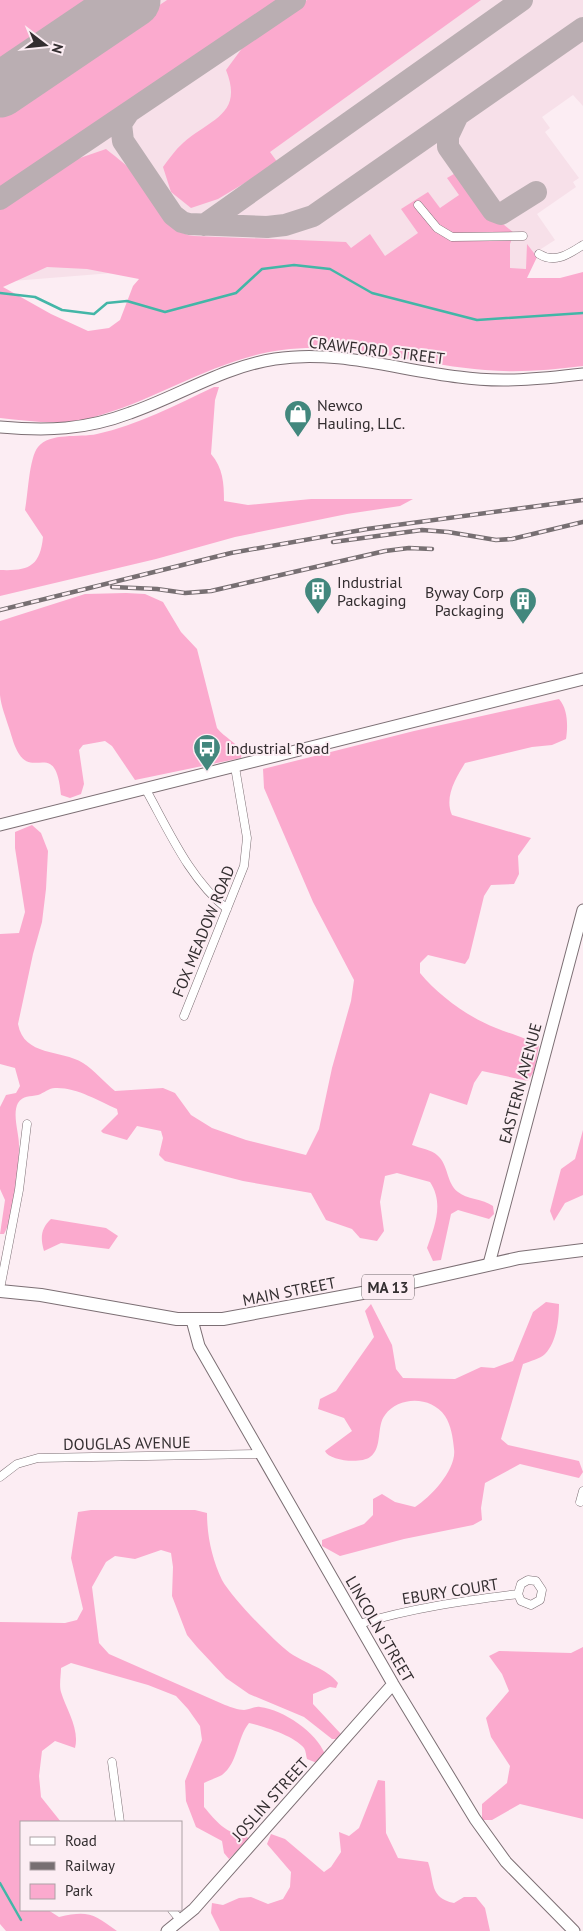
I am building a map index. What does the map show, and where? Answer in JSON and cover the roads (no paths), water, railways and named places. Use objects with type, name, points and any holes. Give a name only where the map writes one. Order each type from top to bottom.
[{"type":"main road","name":"MAIN STREET","points":[[0,1290],[192,1320],[249,1316],[374,1291],[489,1264],[543,1254],[583,1250]]},
{"type":"street","points":[[418,205],[437,228],[452,237],[523,236]]},
{"type":"street","points":[[539,254],[547,258],[557,259],[583,245]]},
{"type":"street","name":"CRAWFORD STREET","points":[[0,427],[63,430],[107,421],[147,407],[237,368],[274,359],[294,357],[345,359],[478,379],[541,379],[583,374]]},
{"type":"street","points":[[0,825],[583,680]]},
{"type":"street","name":"FOX MEADOW ROAD","points":[[184,1016],[244,866],[246,853],[245,820],[235,767]]},
{"type":"street","points":[[145,788],[196,879],[210,895],[227,909]]},
{"type":"street","name":"EASTERN AVENUE","points":[[489,1264],[583,910]]},
{"type":"street","points":[[0,1290],[19,1190],[27,1124]]},
{"type":"street","name":"LINCOLN STREET","points":[[192,1320],[199,1346],[260,1454],[393,1684],[490,1841],[529,1886],[574,1931]]},
{"type":"street","name":"DOUGLAS AVENUE","points":[[0,1477],[17,1464],[38,1458],[260,1454]]},
{"type":"street","points":[[580,1502],[583,1492]]},
{"type":"street","name":"EBURY COURT","points":[[358,1624],[430,1605],[518,1594]]},
{"type":"street","name":"JOSLIN STREET","points":[[167,1931],[181,1921],[209,1893],[393,1684]]},
{"type":"street","points":[[112,1762],[120,1821]]},
{"type":"street","points":[[173,1911],[181,1921]]},
{"type":"waterway","points":[[0,293],[35,297],[62,310],[94,314],[107,303],[127,301],[165,312],[236,293],[262,269],[294,265],[330,269],[372,293],[477,320],[583,313]]},
{"type":"waterway","points":[[0,1883],[21,1920]]},
{"type":"railway","points":[[0,610],[231,553],[367,529],[583,500]]},
{"type":"railway","points":[[333,542],[422,530],[496,540],[512,539],[583,522]]},
{"type":"railway","points":[[112,587],[157,589],[185,593],[211,591],[385,551],[409,548],[432,549]]},
{"type":"place","name":"Newco Hauling, LLC.","points":[[298,438]]},
{"type":"place","name":"Industrial Packaging","points":[[318,615]]},
{"type":"place","name":"Byway Corp Packaging","points":[[523,625]]},
{"type":"place","name":"Industrial Road","points":[[207,772]]}]
